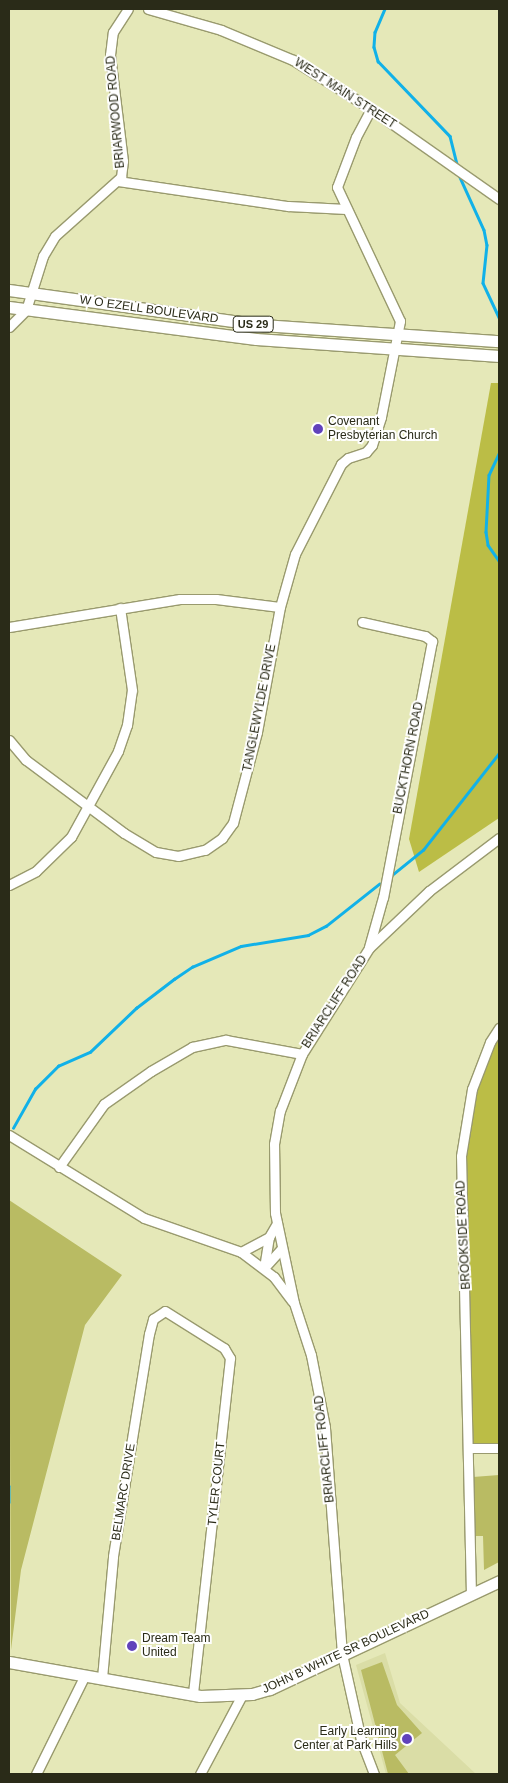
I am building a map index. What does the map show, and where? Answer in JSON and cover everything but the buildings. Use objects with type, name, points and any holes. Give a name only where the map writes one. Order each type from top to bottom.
[{"type":"main road","name":"W O EZELL BOULEVARD","points":[[9,290],[153,312],[396,336],[499,341]]},
{"type":"main road","name":"W O EZELL BOULEVARD","points":[[9,307],[248,338],[392,350],[499,356]]},
{"type":"main road","name":"JOHN B WHITE SR BOULEVARD","points":[[9,1662],[193,1694],[242,1695],[270,1689],[499,1581]]},
{"type":"street","name":"BRIARWOOD ROAD","points":[[9,327],[26,310],[42,256],[55,236],[72,218],[118,181],[124,166],[110,43],[118,22],[128,9]]},
{"type":"street","name":"WEST MAIN STREET","points":[[148,9],[189,19],[252,41],[293,60],[371,109],[464,177],[499,199]]},
{"type":"street","name":"TANGLEWYLDE DRIVE","points":[[9,740],[26,760],[90,808],[140,843],[163,854],[195,854],[222,838],[240,804],[280,607],[295,554],[328,487],[344,460],[366,452],[372,445],[384,402],[392,350],[400,321],[370,252],[338,195],[338,180],[371,109]]},
{"type":"street","points":[[118,181],[288,206],[346,208]]},
{"type":"street","points":[[9,627],[120,608],[204,598],[280,607]]},
{"type":"street","points":[[9,885],[25,878],[47,862],[72,837],[90,808],[115,759],[130,714],[131,678],[120,608]]},
{"type":"street","name":"BUCKTHORN ROAD","points":[[362,622],[425,636],[432,641],[383,897],[369,948]]},
{"type":"street","name":"BRIARCLIFF ROAD","points":[[374,1774],[361,1740],[342,1654],[324,1427],[311,1355],[294,1303],[277,1223],[274,1144],[280,1111],[302,1054],[369,948],[429,891],[499,838]]},
{"type":"street","name":"BROOKSIDE ROAD","points":[[471,1595],[461,1156],[472,1088],[490,1042],[499,1028]]},
{"type":"street","points":[[59,1167],[104,1104],[151,1071],[192,1047],[226,1040],[302,1054]]},
{"type":"street","points":[[9,1135],[144,1218],[241,1252],[264,1268],[294,1303]]},
{"type":"street","points":[[264,1268],[269,1237],[277,1223]]},
{"type":"street","points":[[241,1252],[269,1237]]},
{"type":"street","points":[[264,1268],[282,1248]]},
{"type":"street","name":"BELMARC DRIVE","points":[[102,1678],[123,1495],[149,1334],[153,1319],[162,1311]]},
{"type":"street","name":"TYLER COURT","points":[[162,1311],[224,1348],[230,1358],[193,1694]]},
{"type":"street","points":[[469,1448],[499,1448]]},
{"type":"street","points":[[36,1774],[85,1675]]},
{"type":"street","points":[[200,1774],[242,1695]]},
{"type":"shaded area","points":[[491,383],[499,383],[499,818],[419,872],[409,839]]},
{"type":"shaded area","points":[[499,1029],[499,1448],[469,1448],[460,1180],[467,1109]]},
{"type":"shaded area","points":[[9,1200],[122,1275],[85,1325],[21,1570],[11,1650]]},
{"type":"shaded area","points":[[499,1475],[499,1562],[484,1570],[483,1536],[475,1536],[473,1477]]},
{"type":"shaded area","name":"Early Learning Center at Park Hills","points":[[385,1653],[400,1703],[476,1774],[386,1774],[356,1665]]},
{"type":"shaded area","points":[[382,1662],[397,1705],[422,1733],[395,1755],[409,1774],[388,1774],[361,1670]]},
{"type":"waterway","points":[[385,9],[375,32],[374,47],[378,61],[450,136],[458,167]]},
{"type":"waterway","points":[[459,175],[484,230],[487,245],[483,283],[499,317]]},
{"type":"waterway","points":[[499,454],[489,475],[486,532],[488,545],[499,561]]},
{"type":"waterway","points":[[392,875],[423,850],[499,753]]},
{"type":"waterway","points":[[13,1128],[35,1089],[58,1066],[90,1052],[136,1008],[174,979],[192,967],[241,946],[308,935],[326,926],[379,884]]},
{"type":"waterway","points":[[9,1486],[9,1502]]},
{"type":"place","name":"Covenant Presbyterian Church","points":[[318,429]]},
{"type":"place","name":"Dream Team United","points":[[132,1646]]},
{"type":"place","name":"Early Learning Center at Park Hills","points":[[407,1739]]}]
